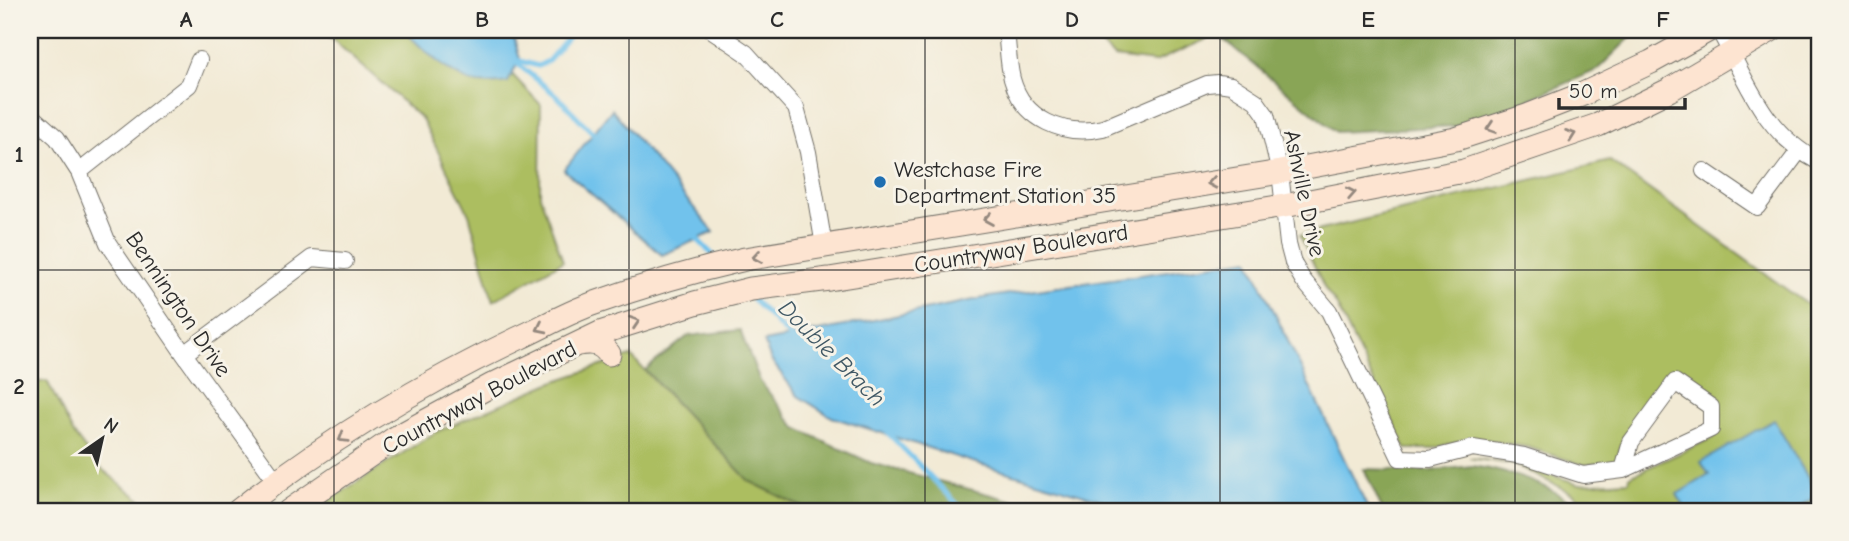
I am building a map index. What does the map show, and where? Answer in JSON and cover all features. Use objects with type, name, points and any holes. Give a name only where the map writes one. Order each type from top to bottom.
[{"type":"street","points":[[712,30],[746,52],[796,108],[808,152],[829,279]]},
{"type":"street","name":"Ashville Drive","points":[[1006,30],[1012,80],[1020,98],[1030,112],[1060,129],[1090,131],[1103,128],[1207,84],[1231,85],[1256,102],[1266,115],[1280,172],[1288,244],[1293,263],[1303,280],[1329,311],[1400,458],[1430,459],[1473,448],[1524,456],[1583,475],[1623,470],[1710,429],[1711,407],[1675,382],[1631,442],[1623,470]]},
{"type":"street","name":"Countryway Boulevard","points":[[238,511],[276,481],[421,389],[478,358],[589,305],[686,273],[745,259],[1280,172],[1456,139],[1527,116],[1583,93],[1651,62],[1709,30]]},
{"type":"street","points":[[1719,30],[1758,105],[1779,134],[1798,151],[1819,162]]},
{"type":"street","name":"Countryway Boulevard","points":[[292,508],[395,438],[600,333],[695,303],[751,289],[829,279],[1284,206],[1464,171],[1598,125],[1669,90],[1771,30]]},
{"type":"street","points":[[79,172],[189,85],[199,60]]},
{"type":"street","name":"Bennington Drive","points":[[30,114],[57,138],[79,172],[108,243],[276,481]]},
{"type":"street","points":[[1456,139],[1464,171]]},
{"type":"street","points":[[1704,171],[1757,207],[1798,151]]},
{"type":"street","points":[[184,354],[312,258],[345,261]]},
{"type":"street","points":[[578,344],[596,343],[609,354]]},
{"type":"street","points":[[276,481],[292,508]]},
{"type":"green space","points":[[322,30],[467,30],[489,50],[541,105],[540,196],[563,261],[493,301],[469,214],[422,119]]},
{"type":"green space","points":[[1086,30],[1227,30],[1155,62],[1114,57]]},
{"type":"green space","points":[[1227,30],[1638,30],[1597,70],[1514,106],[1457,126],[1336,132],[1217,34]]},
{"type":"green space","points":[[1610,161],[1819,313],[1819,404],[1811,416],[1819,442],[1819,511],[1590,511],[1574,494],[1513,464],[1469,458],[1521,465],[1579,484],[1629,481],[1630,476],[1713,438],[1719,426],[1721,416],[1714,399],[1680,374],[1668,377],[1624,437],[1616,462],[1584,465],[1527,447],[1475,438],[1430,449],[1406,449],[1300,235]]},
{"type":"green space","points":[[740,330],[760,381],[796,428],[871,463],[1052,511],[810,511],[749,481],[645,370],[688,336]]},
{"type":"green space","points":[[631,356],[749,481],[810,511],[312,511],[436,432],[553,382]]},
{"type":"green space","points":[[47,381],[73,433],[98,466],[141,500],[127,511],[30,511],[30,383]]},
{"type":"green space","points":[[1472,466],[1500,471],[1530,481],[1558,494],[1579,511],[1383,511],[1364,469],[1429,471]]},
{"type":"water","points":[[404,30],[508,30],[512,32],[520,59],[508,82],[492,84],[468,81],[440,63]]},
{"type":"water","points":[[612,109],[714,232],[662,255],[564,170]]},
{"type":"water","points":[[1249,259],[1369,511],[1139,511],[832,417],[798,396],[771,360],[764,342],[989,297]]},
{"type":"water","points":[[1774,420],[1818,495],[1792,511],[1686,511],[1677,494],[1709,475],[1701,462]]},
{"type":"waterway","points":[[513,59],[538,66],[548,61],[574,30]]},
{"type":"waterway","points":[[514,61],[557,96],[597,137]]},
{"type":"waterway","points":[[694,236],[717,259]]},
{"type":"waterway","name":"Double Brach","points":[[752,299],[794,341]]},
{"type":"waterway","points":[[886,431],[964,511]]},
{"type":"place","name":"Westchase Fire Department Station 35","points":[[880,182]]}]
